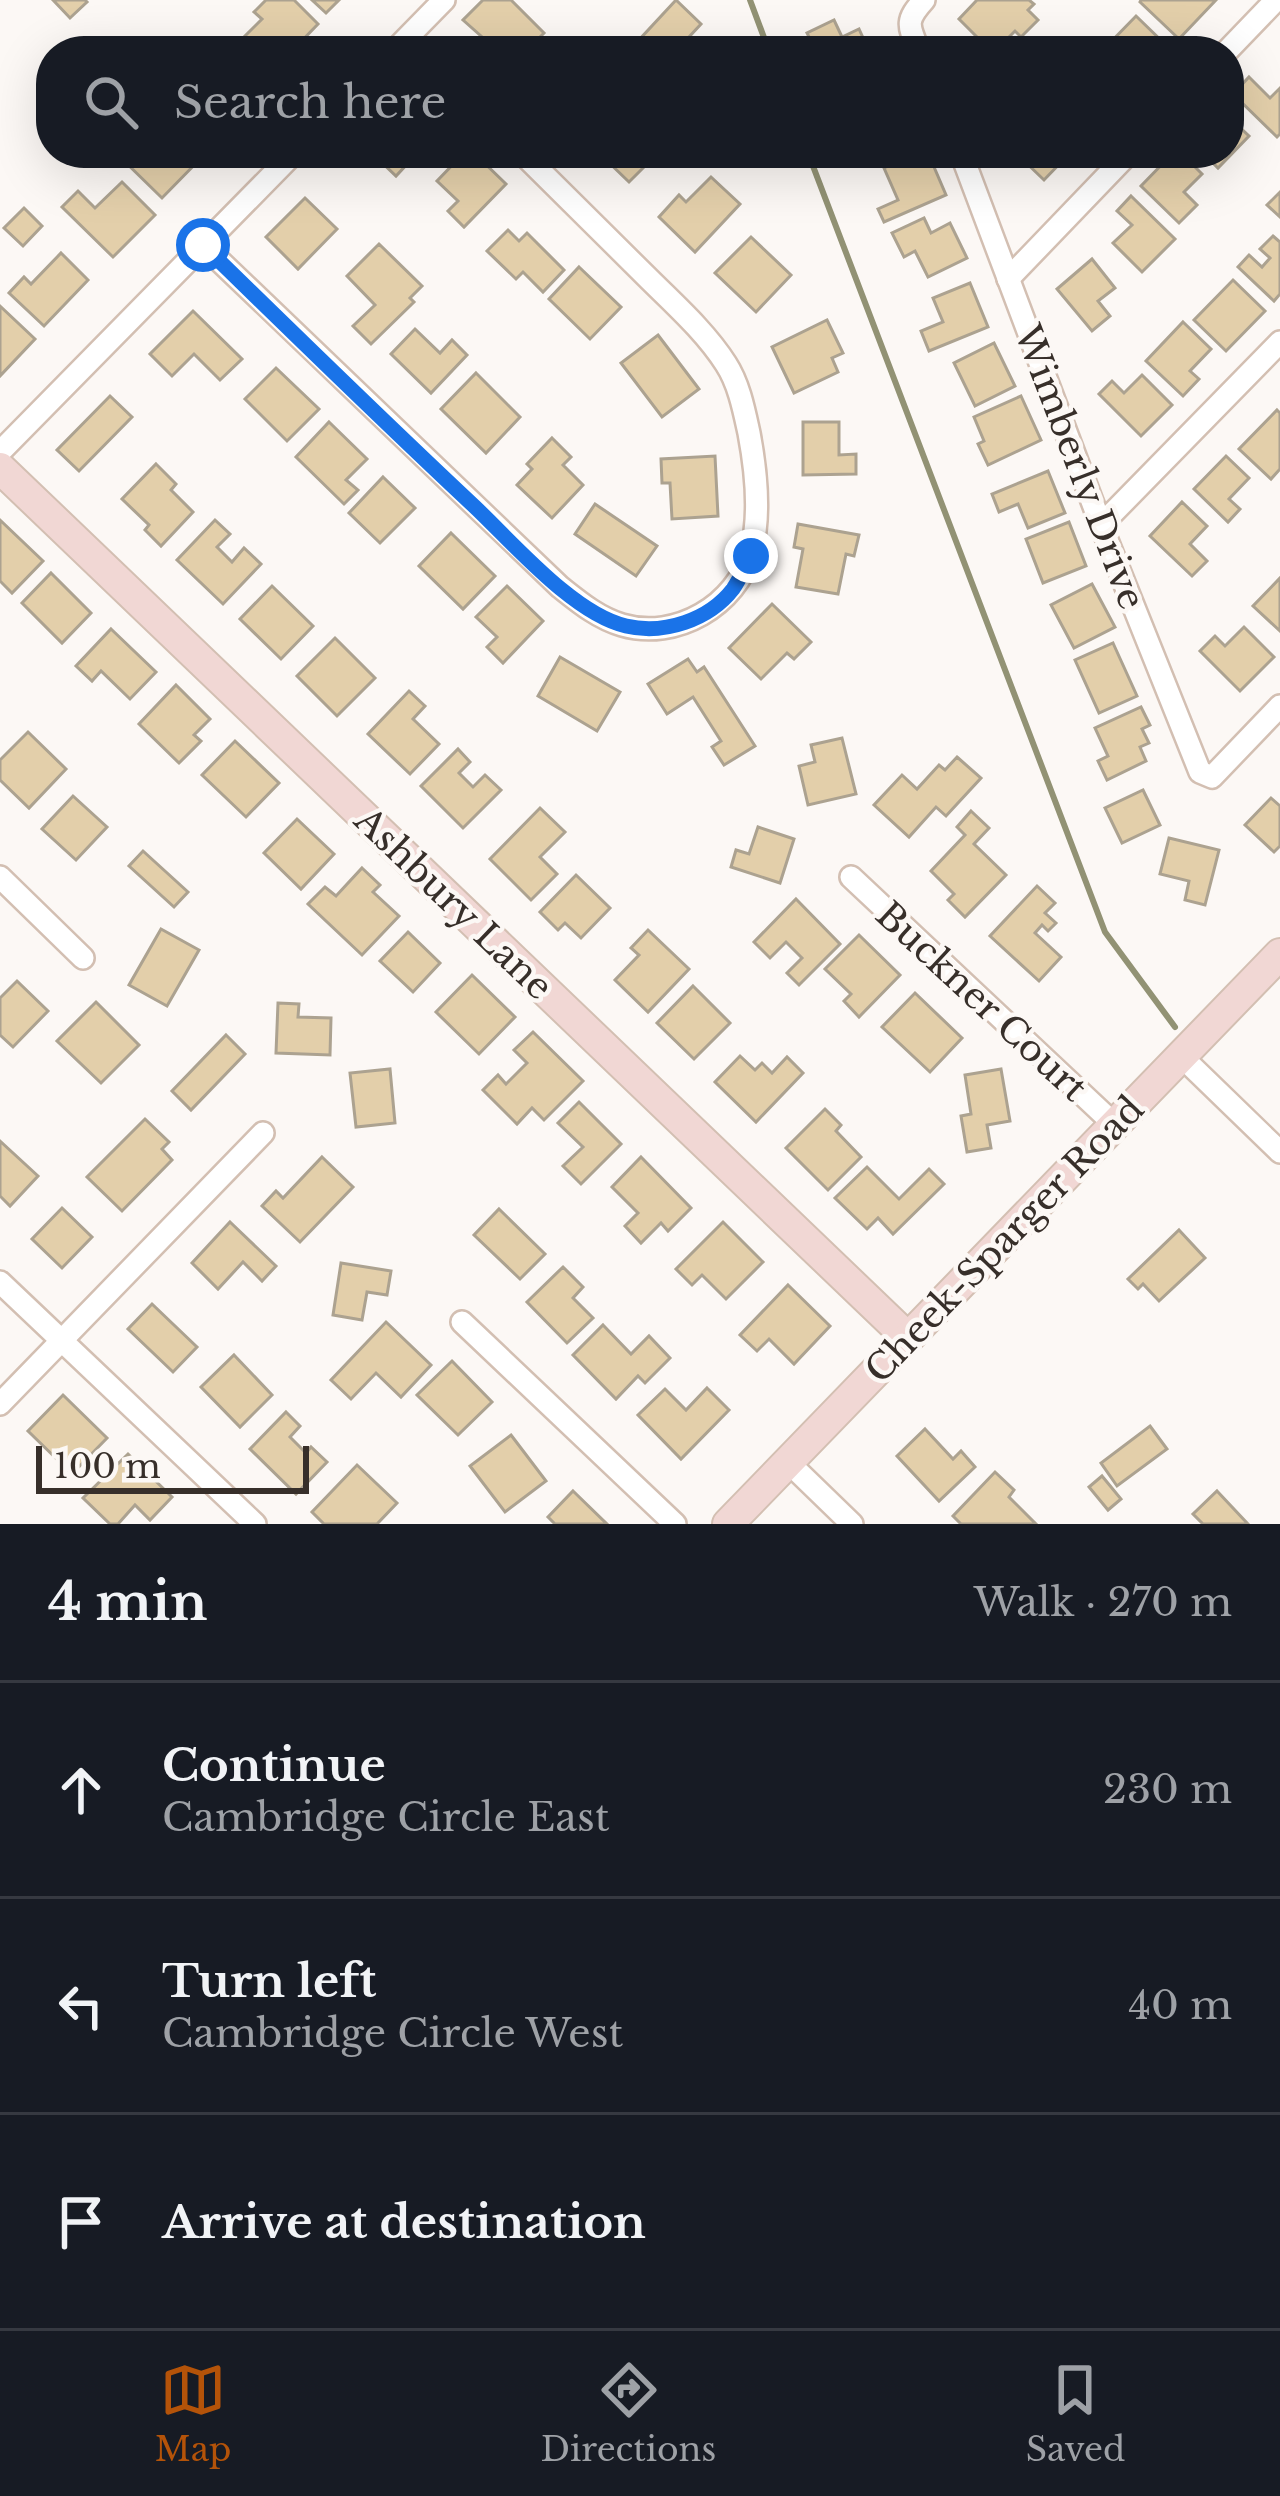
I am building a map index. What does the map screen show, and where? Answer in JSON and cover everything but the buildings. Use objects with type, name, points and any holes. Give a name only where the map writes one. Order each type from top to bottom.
[{"type":"street","points":[[415,36],[444,0]]},
{"type":"street","points":[[913,36],[910,17],[924,0]]},
{"type":"street","points":[[1241,36],[1276,0]]},
{"type":"street","points":[[0,452],[279,168]]},
{"type":"street","points":[[203,245],[560,587],[590,611],[620,625],[669,627],[719,604],[735,587],[751,556],[756,530],[755,481],[743,404],[727,364],[685,315],[537,168]]},
{"type":"street","name":"Wimberly Drive","points":[[967,168],[1200,772],[1212,777],[1280,706]]},
{"type":"street","points":[[1008,279],[1115,168]]},
{"type":"street","points":[[1102,525],[1280,343]]},
{"type":"street","name":"Ashbury Lane","points":[[0,468],[908,1338]]},
{"type":"street","name":"Buckner Court","points":[[851,877],[1114,1124]]},
{"type":"street","points":[[0,878],[83,958]]},
{"type":"street","name":"Cheek-Sparger Road","points":[[728,1524],[1280,954]]},
{"type":"street","points":[[1181,1056],[1280,1152]]},
{"type":"street","points":[[0,1404],[263,1133]]},
{"type":"street","points":[[0,1282],[255,1524]]},
{"type":"street","points":[[462,1322],[675,1524]]},
{"type":"street","points":[[788,1462],[852,1524]]},
{"type":"waterway","points":[[750,0],[763,36]]},
{"type":"waterway","points":[[814,168],[1105,932],[1175,1027]]},
{"type":"route","points":[[203,245],[447,481],[590,611],[620,625],[669,627],[719,604],[735,587],[751,556]]}]
